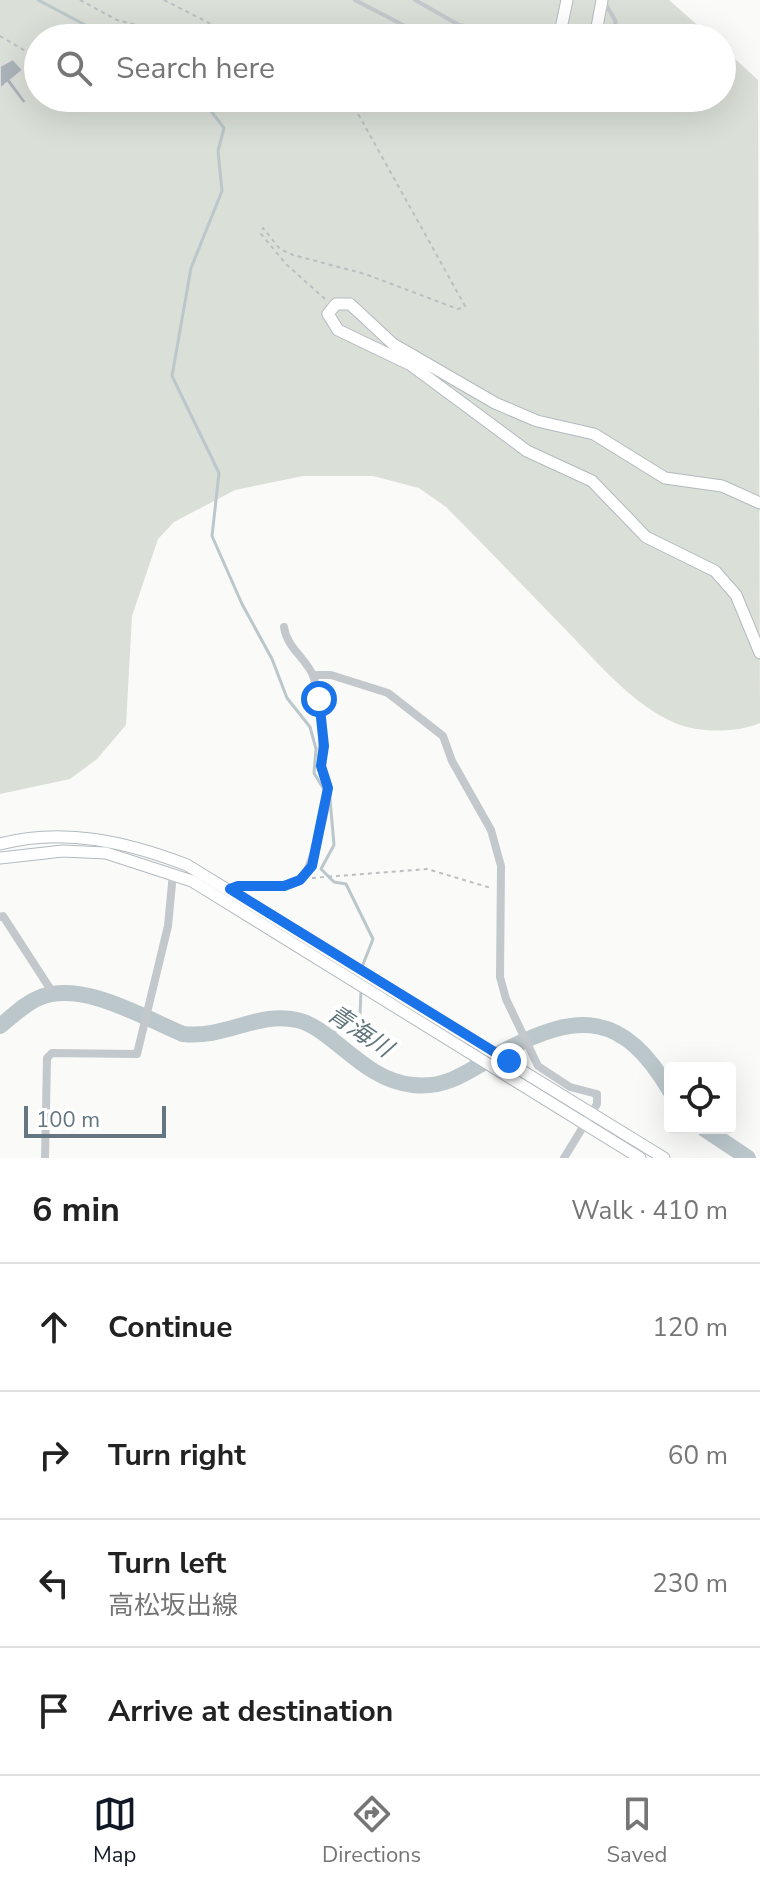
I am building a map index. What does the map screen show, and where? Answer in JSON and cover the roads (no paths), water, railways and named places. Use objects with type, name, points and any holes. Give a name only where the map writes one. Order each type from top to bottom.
[{"type":"main road","points":[[562,24],[567,0]]},
{"type":"main road","points":[[598,24],[602,0]]},
{"type":"main road","points":[[760,503],[722,486],[665,478],[594,434],[537,421],[495,403],[393,344],[350,304],[333,306],[328,314],[338,330],[399,358],[527,451],[592,481],[646,537],[715,571],[736,595],[760,653]]},
{"type":"main road","points":[[0,844],[60,837],[99,838],[149,850],[187,865],[664,1158]]},
{"type":"main road","points":[[0,858],[63,851],[106,853],[173,873],[218,895],[493,1070],[640,1158]]},
{"type":"street","points":[[230,889],[238,886],[284,886],[300,880],[312,866],[328,788],[321,766],[324,746],[313,675],[286,641],[284,627]]},
{"type":"street","points":[[313,675],[331,675],[388,693],[443,736],[452,761],[491,830],[503,891],[500,977],[506,999],[538,1066],[570,1087],[597,1094],[597,1104],[564,1158]]},
{"type":"street","points":[[45,1158],[47,1058],[52,1053],[137,1054],[168,926],[173,873]]},
{"type":"street","points":[[0,917],[3,916],[49,987]]},
{"type":"lane","points":[[355,0],[401,24]]},
{"type":"lane","points":[[415,0],[457,24]]},
{"type":"lane","points":[[602,0],[611,10],[614,24]]},
{"type":"waterway","points":[[38,0],[83,24]]},
{"type":"waterway","points":[[212,112],[224,128],[218,151],[222,191],[191,268],[172,376],[219,473],[212,536],[242,604],[272,659],[287,698],[310,727],[316,749],[314,773],[326,793]]},
{"type":"waterway","points":[[330,799],[334,845],[321,869],[334,882],[346,884],[373,939],[362,967]]},
{"type":"waterway","points":[[327,1037],[360,1015],[361,990]]},
{"type":"waterway","name":"青海川","points":[[0,1026],[30,1003],[58,993],[95,997],[183,1034],[213,1033],[283,1018],[310,1025],[378,1074],[413,1085],[450,1081],[530,1038],[555,1029],[577,1025],[598,1026],[617,1033],[635,1046],[664,1082]]},
{"type":"waterway","name":"青海川","points":[[712,1134],[748,1158]]}]
